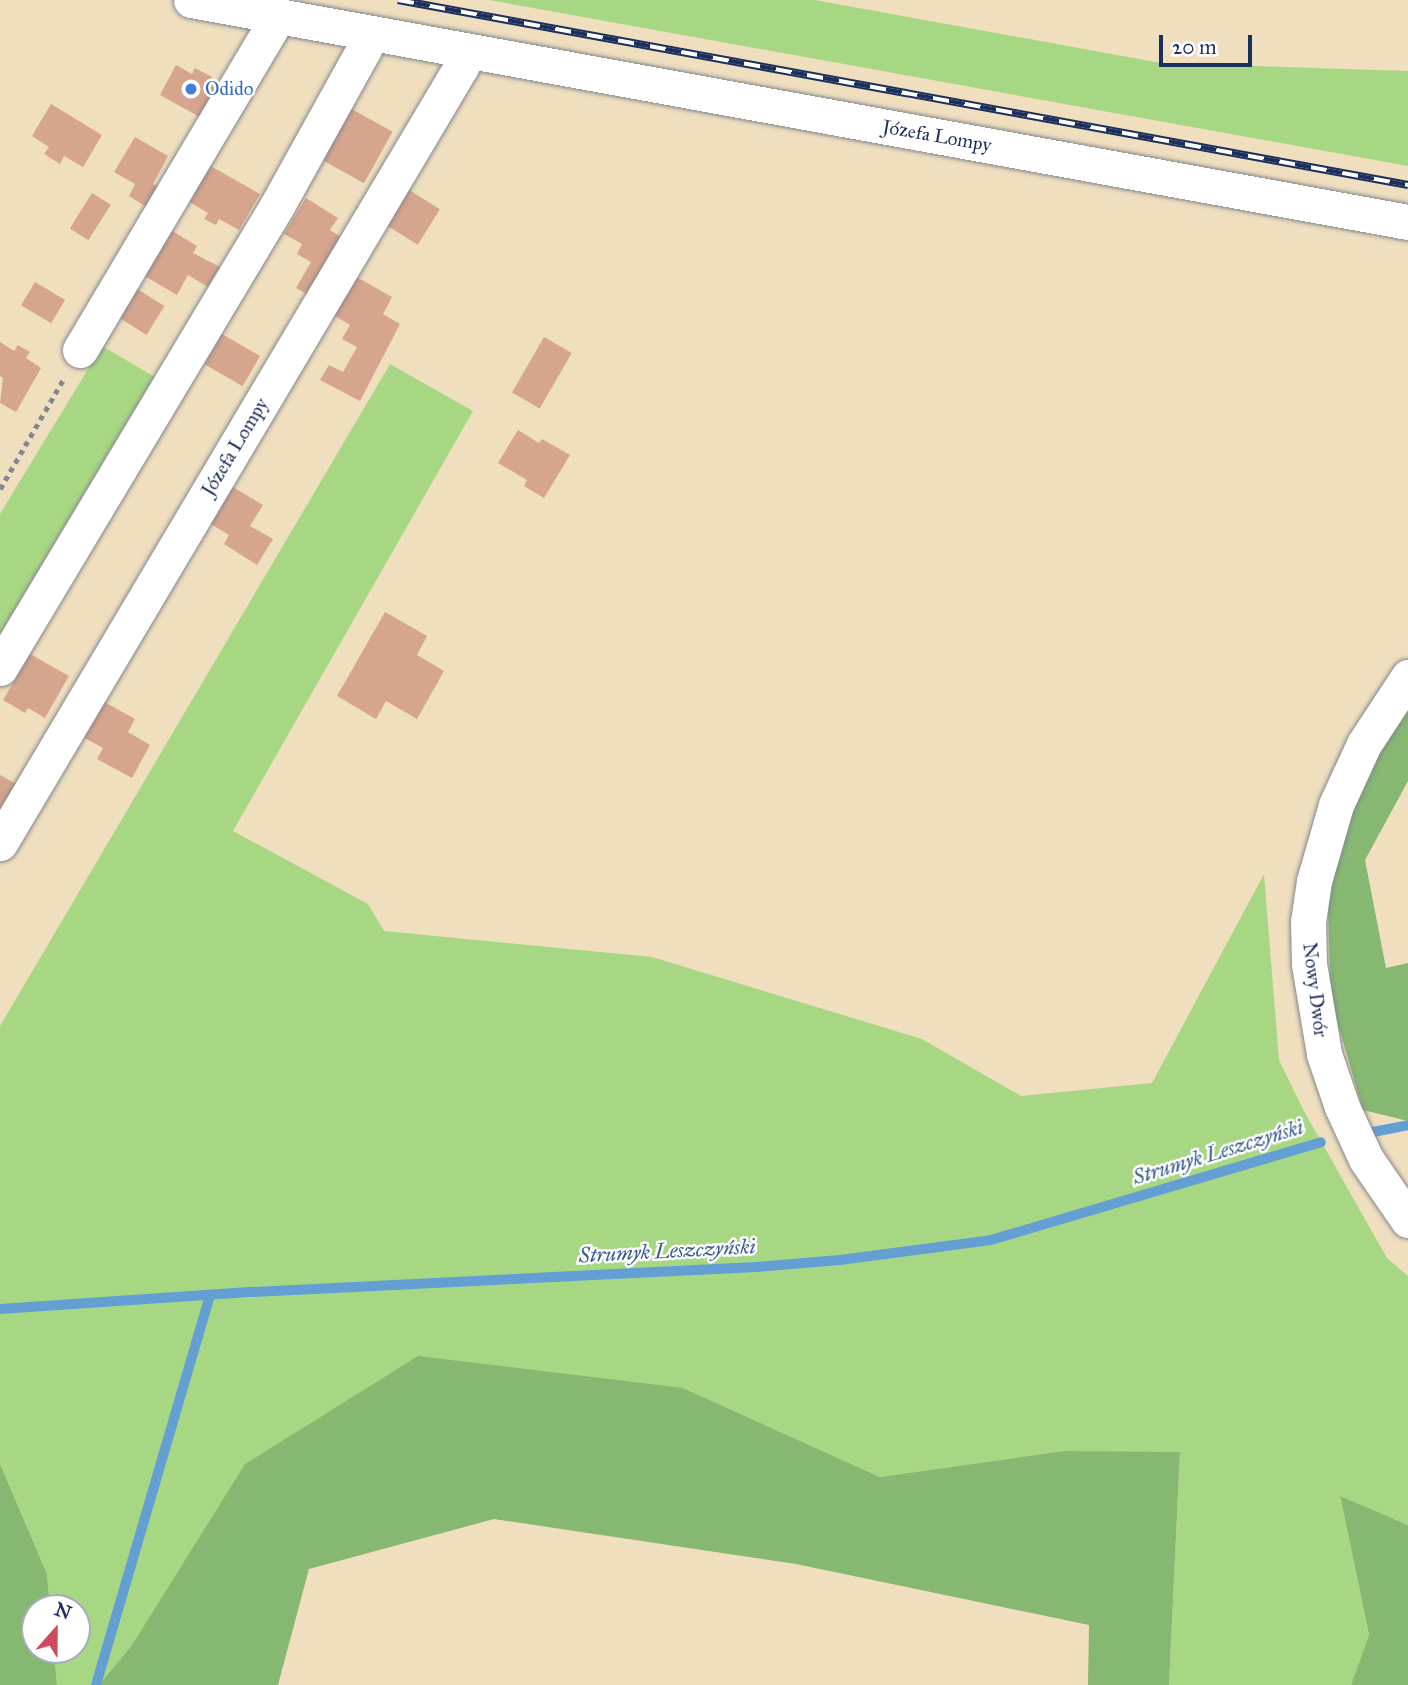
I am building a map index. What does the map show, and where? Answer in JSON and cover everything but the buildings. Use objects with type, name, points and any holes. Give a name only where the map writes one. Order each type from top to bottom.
[{"type":"street","name":"Józefa Lompy","points":[[191,0],[1408,222]]},
{"type":"street","points":[[80,349],[271,30],[276,15]]},
{"type":"street","points":[[0,668],[278,204],[364,49],[370,33]]},
{"type":"street","name":"Józefa Lompy","points":[[0,843],[461,67],[466,51]]},
{"type":"street","name":"Nowy Dwór","points":[[1408,677],[1364,744],[1336,805],[1314,881],[1308,922],[1309,964],[1324,1054],[1342,1107],[1366,1159],[1408,1220]]},
{"type":"path","points":[[0,489],[80,349]]},
{"type":"green space","points":[[489,0],[815,0],[1161,63],[1408,71],[1408,166]]},
{"type":"green space","points":[[102,346],[155,377],[0,635],[0,514]]},
{"type":"green space","points":[[390,364],[473,411],[233,831],[368,904],[384,931],[652,957],[922,1039],[1021,1096],[1152,1083],[1264,874],[1279,1060],[1305,1113],[1387,1258],[1408,1276],[1408,1525],[1340,1497],[1369,1636],[1351,1685],[1169,1685],[1180,1453],[1063,1451],[880,1477],[683,1388],[132,1645],[99,1685],[57,1685],[55,1664],[91,1664],[91,1594],[49,1594],[47,1574],[0,1464],[0,1026]]},
{"type":"green space","points":[[1408,708],[1408,781],[1365,860],[1386,968],[1408,963],[1408,1121],[1363,1110],[1331,1000],[1327,883],[1362,777]]},
{"type":"green space","points":[[418,1356],[683,1388],[880,1477],[1063,1451],[1180,1452],[1169,1685],[1088,1685],[1089,1625],[796,1564],[494,1519],[309,1569],[278,1685],[99,1685],[132,1645],[245,1464]]},
{"type":"green space","points":[[0,1464],[47,1574],[49,1594],[21,1594],[21,1664],[55,1664],[57,1685],[0,1685]]},
{"type":"green space","points":[[1340,1496],[1408,1525],[1408,1685],[1351,1685],[1369,1635]]},
{"type":"waterway","name":"Strumyk Leszczyński","points":[[1373,1132],[1408,1125]]},
{"type":"waterway","name":"Strumyk Leszczyński","points":[[0,1309],[252,1292],[756,1267],[840,1260],[991,1240],[1321,1142]]},
{"type":"waterway","points":[[96,1685],[210,1295]]},
{"type":"railway","points":[[398,0],[1408,185]]},
{"type":"place","name":"Odido","points":[[191,89]]}]
